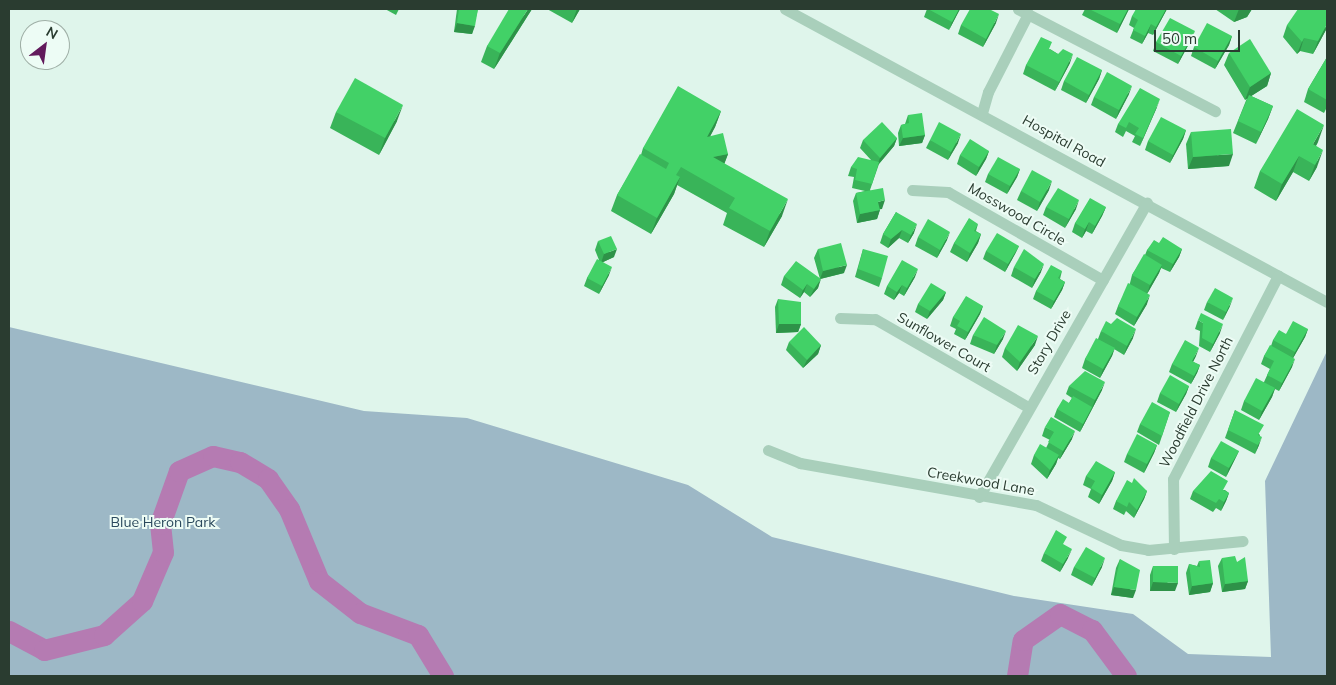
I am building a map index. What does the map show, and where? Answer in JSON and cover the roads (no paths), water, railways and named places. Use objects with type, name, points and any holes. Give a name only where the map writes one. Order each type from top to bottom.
[{"type":"street","name":"Hospital Road","points":[[785,9],[982,113],[1327,302]]},
{"type":"street","points":[[982,113],[988,92],[1023,12],[1215,111]]},
{"type":"street","name":"Mosswood Circle","points":[[912,190],[948,192],[1103,280]]},
{"type":"street","name":"Story Drive","points":[[979,497],[1028,407],[1147,204]]},
{"type":"street","name":"Woodfield Drive North","points":[[1174,549],[1173,479],[1278,276]]},
{"type":"street","name":"Sunflower Court","points":[[840,318],[875,319],[1028,407]]},
{"type":"street","name":"Creekwood Lane","points":[[768,450],[800,463],[979,497],[1036,505],[1121,545],[1174,549],[1243,541]]},
{"type":"waterway","points":[[9,631],[44,650],[104,635],[142,601],[163,552],[160,524],[179,471],[213,456],[240,462],[268,479],[289,509],[319,581],[360,613],[418,635],[443,676]]},
{"type":"waterway","points":[[1017,676],[1023,640],[1060,614],[1092,630],[1126,676]]},
{"type":"park label","name":"Blue Heron Park","points":[[163,522]]}]
